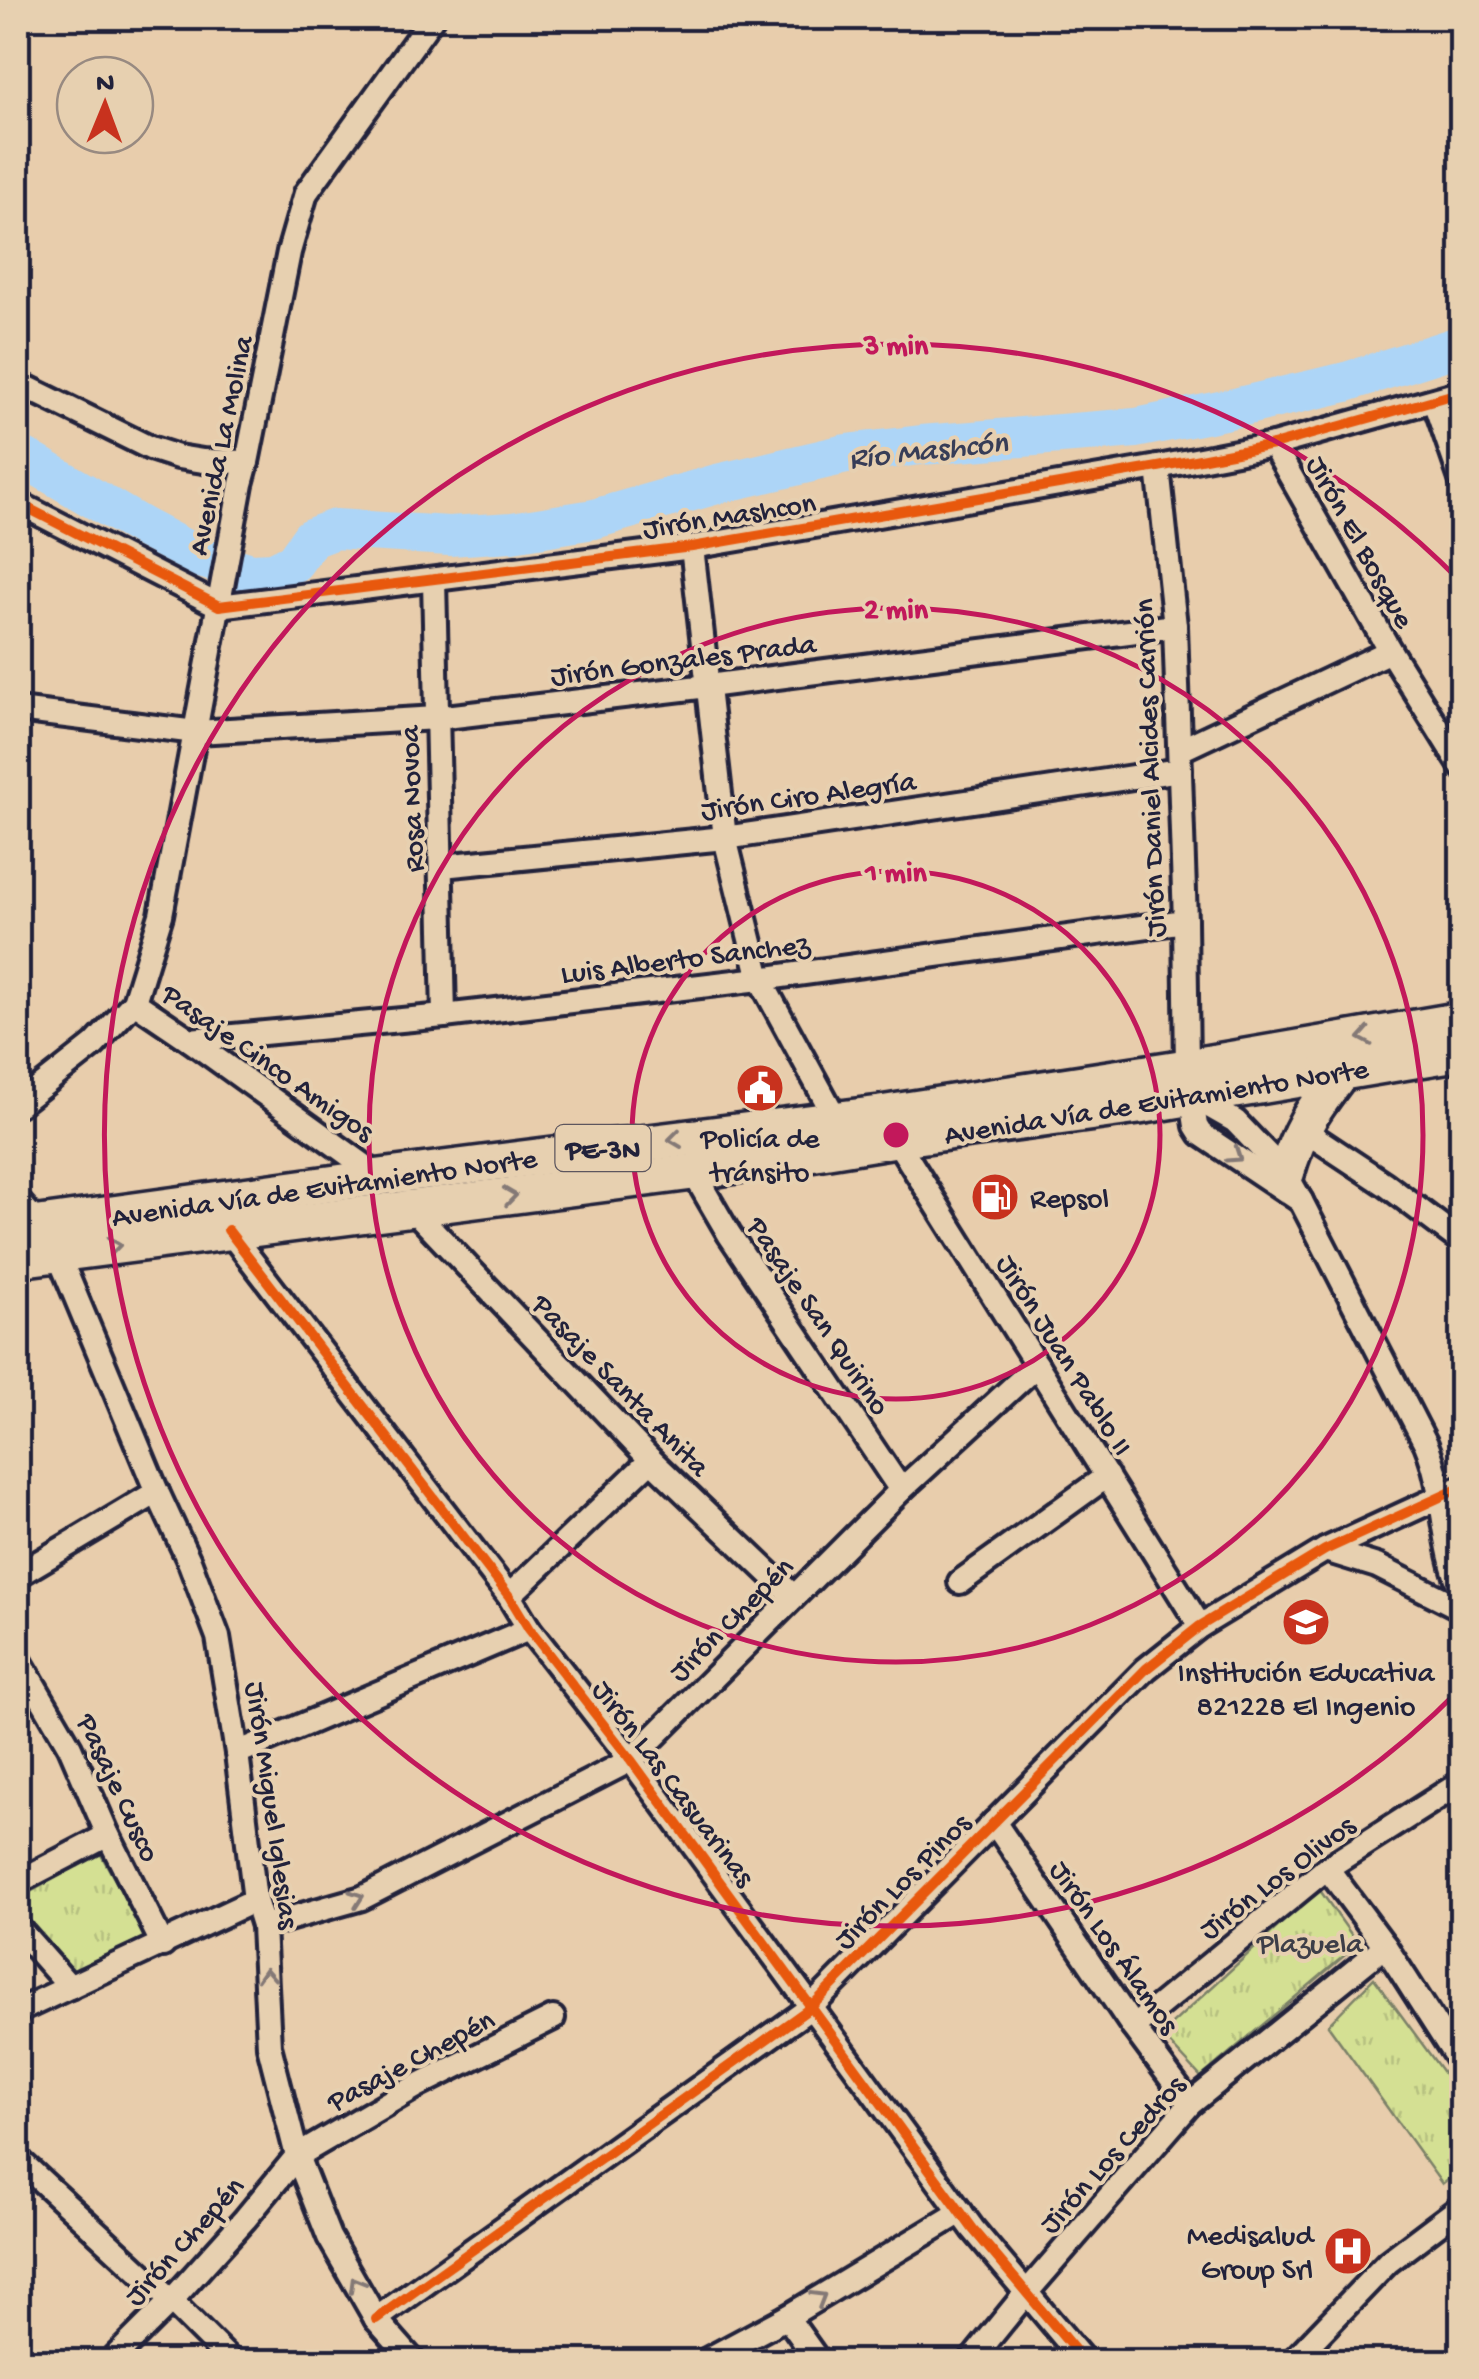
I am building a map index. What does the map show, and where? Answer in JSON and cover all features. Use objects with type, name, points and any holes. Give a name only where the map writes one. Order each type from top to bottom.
[{"type":"highway","name":"Avenida Vía de Evitamiento Norte","points":[[33,1227],[228,1230],[692,1172],[888,1126],[1138,1106],[1189,1082],[1462,1020]]},
{"type":"highway","name":"Avenida Vía de Evitamiento Norte","points":[[1189,1082],[1340,1074],[1462,1052]]},
{"type":"highway","points":[[1293,1188],[1302,1128],[1340,1074]]},
{"type":"highway","name":"Avenida Vía de Evitamiento Norte","points":[[33,1227],[380,1176],[836,1119],[888,1126]]},
{"type":"highway","name":"Avenida Vía de Evitamiento Norte","points":[[18,1260],[33,1227]]},
{"type":"street","points":[[400,18],[425,26]]},
{"type":"street","name":"Avenida La Molina","points":[[18,1105],[94,1045],[134,1002],[161,915],[244,473],[289,252],[306,193],[425,26]]},
{"type":"street","points":[[18,384],[164,453],[244,473]]},
{"type":"street","name":"Jirón Mashcon","points":[[220,595],[434,580],[692,547],[1274,446],[1462,392]]},
{"type":"street","points":[[1434,401],[1462,482]]},
{"type":"street","name":"Jirón El Bosque","points":[[1274,446],[1390,651],[1462,767]]},
{"type":"street","name":"Jirón Daniel Alcides Carrión","points":[[1158,467],[1175,626],[1189,1082]]},
{"type":"street","points":[[18,503],[220,595]]},
{"type":"street","points":[[692,547],[725,838],[760,979],[836,1119]]},
{"type":"street","name":"Rosa Novoa","points":[[434,580],[444,1016]]},
{"type":"street","name":"Jirón Gonzales Prada","points":[[18,710],[196,732],[437,718],[1175,626]]},
{"type":"street","name":"Jirón Ciro Alegría","points":[[442,866],[725,838],[1180,760],[1390,651]]},
{"type":"street","name":"Luis Alberto Sanchez","points":[[190,1040],[444,1016],[760,979],[1186,920]]},
{"type":"street","name":"Pasaje Cinco Amigos","points":[[134,1002],[380,1176],[413,1209]]},
{"type":"street","points":[[1189,1082],[1196,1126],[1202,1134],[1293,1188],[1436,1469],[1452,1492],[1449,1554],[1462,1592]]},
{"type":"street","name":"Jirón Juan Pablo II","points":[[888,1126],[1200,1626]]},
{"type":"street","points":[[1302,1128],[1386,1184],[1462,1242]]},
{"type":"street","name":"Pasaje San Quirino","points":[[692,1172],[729,1234],[901,1490]]},
{"type":"street","name":"Pasaje Santa Anita","points":[[413,1209],[651,1460],[793,1596]]},
{"type":"street","name":"Jirón Miguel Iglesias","points":[[33,1227],[190,1562],[218,1637],[255,1900],[263,1926],[269,2046],[297,2156],[329,2237],[376,2319],[414,2362]]},
{"type":"street","name":"Jirón Las Casuarinas","points":[[228,1230],[509,1596],[529,1629],[630,1760],[961,2212],[1085,2362]]},
{"type":"street","name":"Jirón Chepén","points":[[263,1926],[362,1898],[630,1760],[901,1490],[1037,1365]]},
{"type":"street","points":[[509,1596],[651,1460]]},
{"type":"street","points":[[960,1582],[1106,1476]]},
{"type":"street","points":[[18,1575],[157,1492]]},
{"type":"street","name":"Jirón Los Pinos","points":[[376,2319],[810,2008],[1146,1669],[1200,1626],[1325,1550],[1452,1492]]},
{"type":"street","points":[[1325,1550],[1377,1566],[1462,1609]]},
{"type":"street","points":[[236,1753],[529,1629]]},
{"type":"street","name":"Pasaje Cusco","points":[[18,1658],[25,1685],[70,1747],[108,1835],[163,1945]]},
{"type":"street","name":"Jirón Los Olivos","points":[[1133,2026],[1327,1868],[1462,1782]]},
{"type":"street","name":"Jirón Los Álamos","points":[[994,1822],[1190,2104]]},
{"type":"street","points":[[18,1882],[108,1835]]},
{"type":"street","points":[[1327,1868],[1385,1946],[1462,2066]]},
{"type":"street","points":[[18,2011],[255,1900]]},
{"type":"street","points":[[18,1928],[70,1987]]},
{"type":"street","name":"Jirón Los Cedros","points":[[970,2362],[1190,2104],[1385,1946]]},
{"type":"street","name":"Pasaje Chepén","points":[[297,2156],[414,2086],[552,2018]]},
{"type":"street","name":"Jirón Chepén","points":[[110,2362],[246,2219],[297,2156]]},
{"type":"street","points":[[18,2160],[232,2362]]},
{"type":"street","points":[[1292,2362],[1388,2262],[1462,2206]]},
{"type":"street","points":[[703,2362],[786,2318],[961,2212]]},
{"type":"street","points":[[786,2318],[819,2362]]},
{"type":"green space","points":[[100,1853],[146,1936],[72,1973],[18,1907],[18,1899]]},
{"type":"green space","name":"Plazuela","points":[[1319,1889],[1358,1944],[1201,2077],[1161,2034]]},
{"type":"green space","name":"Plazuela","points":[[1374,1978],[1461,2097],[1461,2169],[1442,2184],[1328,2025]]},
{"type":"waterway","name":"Río Mashcón","points":[[18,454],[201,558],[251,573],[274,572],[294,562],[311,538],[335,529],[449,536],[512,532],[594,519],[717,484],[846,454],[1136,428],[1346,382],[1462,345]]},
{"type":"cycle path","points":[[18,503],[219,606],[692,547],[1158,467],[1273,445],[1462,392]]},
{"type":"cycle path","points":[[228,1230],[509,1596],[529,1629],[631,1760],[973,2229],[1085,2362]]},
{"type":"cycle path","points":[[376,2319],[810,2008],[1146,1669],[1200,1626],[1325,1550],[1462,1487]]},
{"type":"place","name":"Policía de tránsito","points":[[760,1088]]},
{"type":"place","name":"Repsol","points":[[995,1197]]},
{"type":"place","name":"Institución Educativa 821228 El Ingenio","points":[[1306,1622]]},
{"type":"place","name":"Medisalud Group Srl","points":[[1348,2251]]}]
